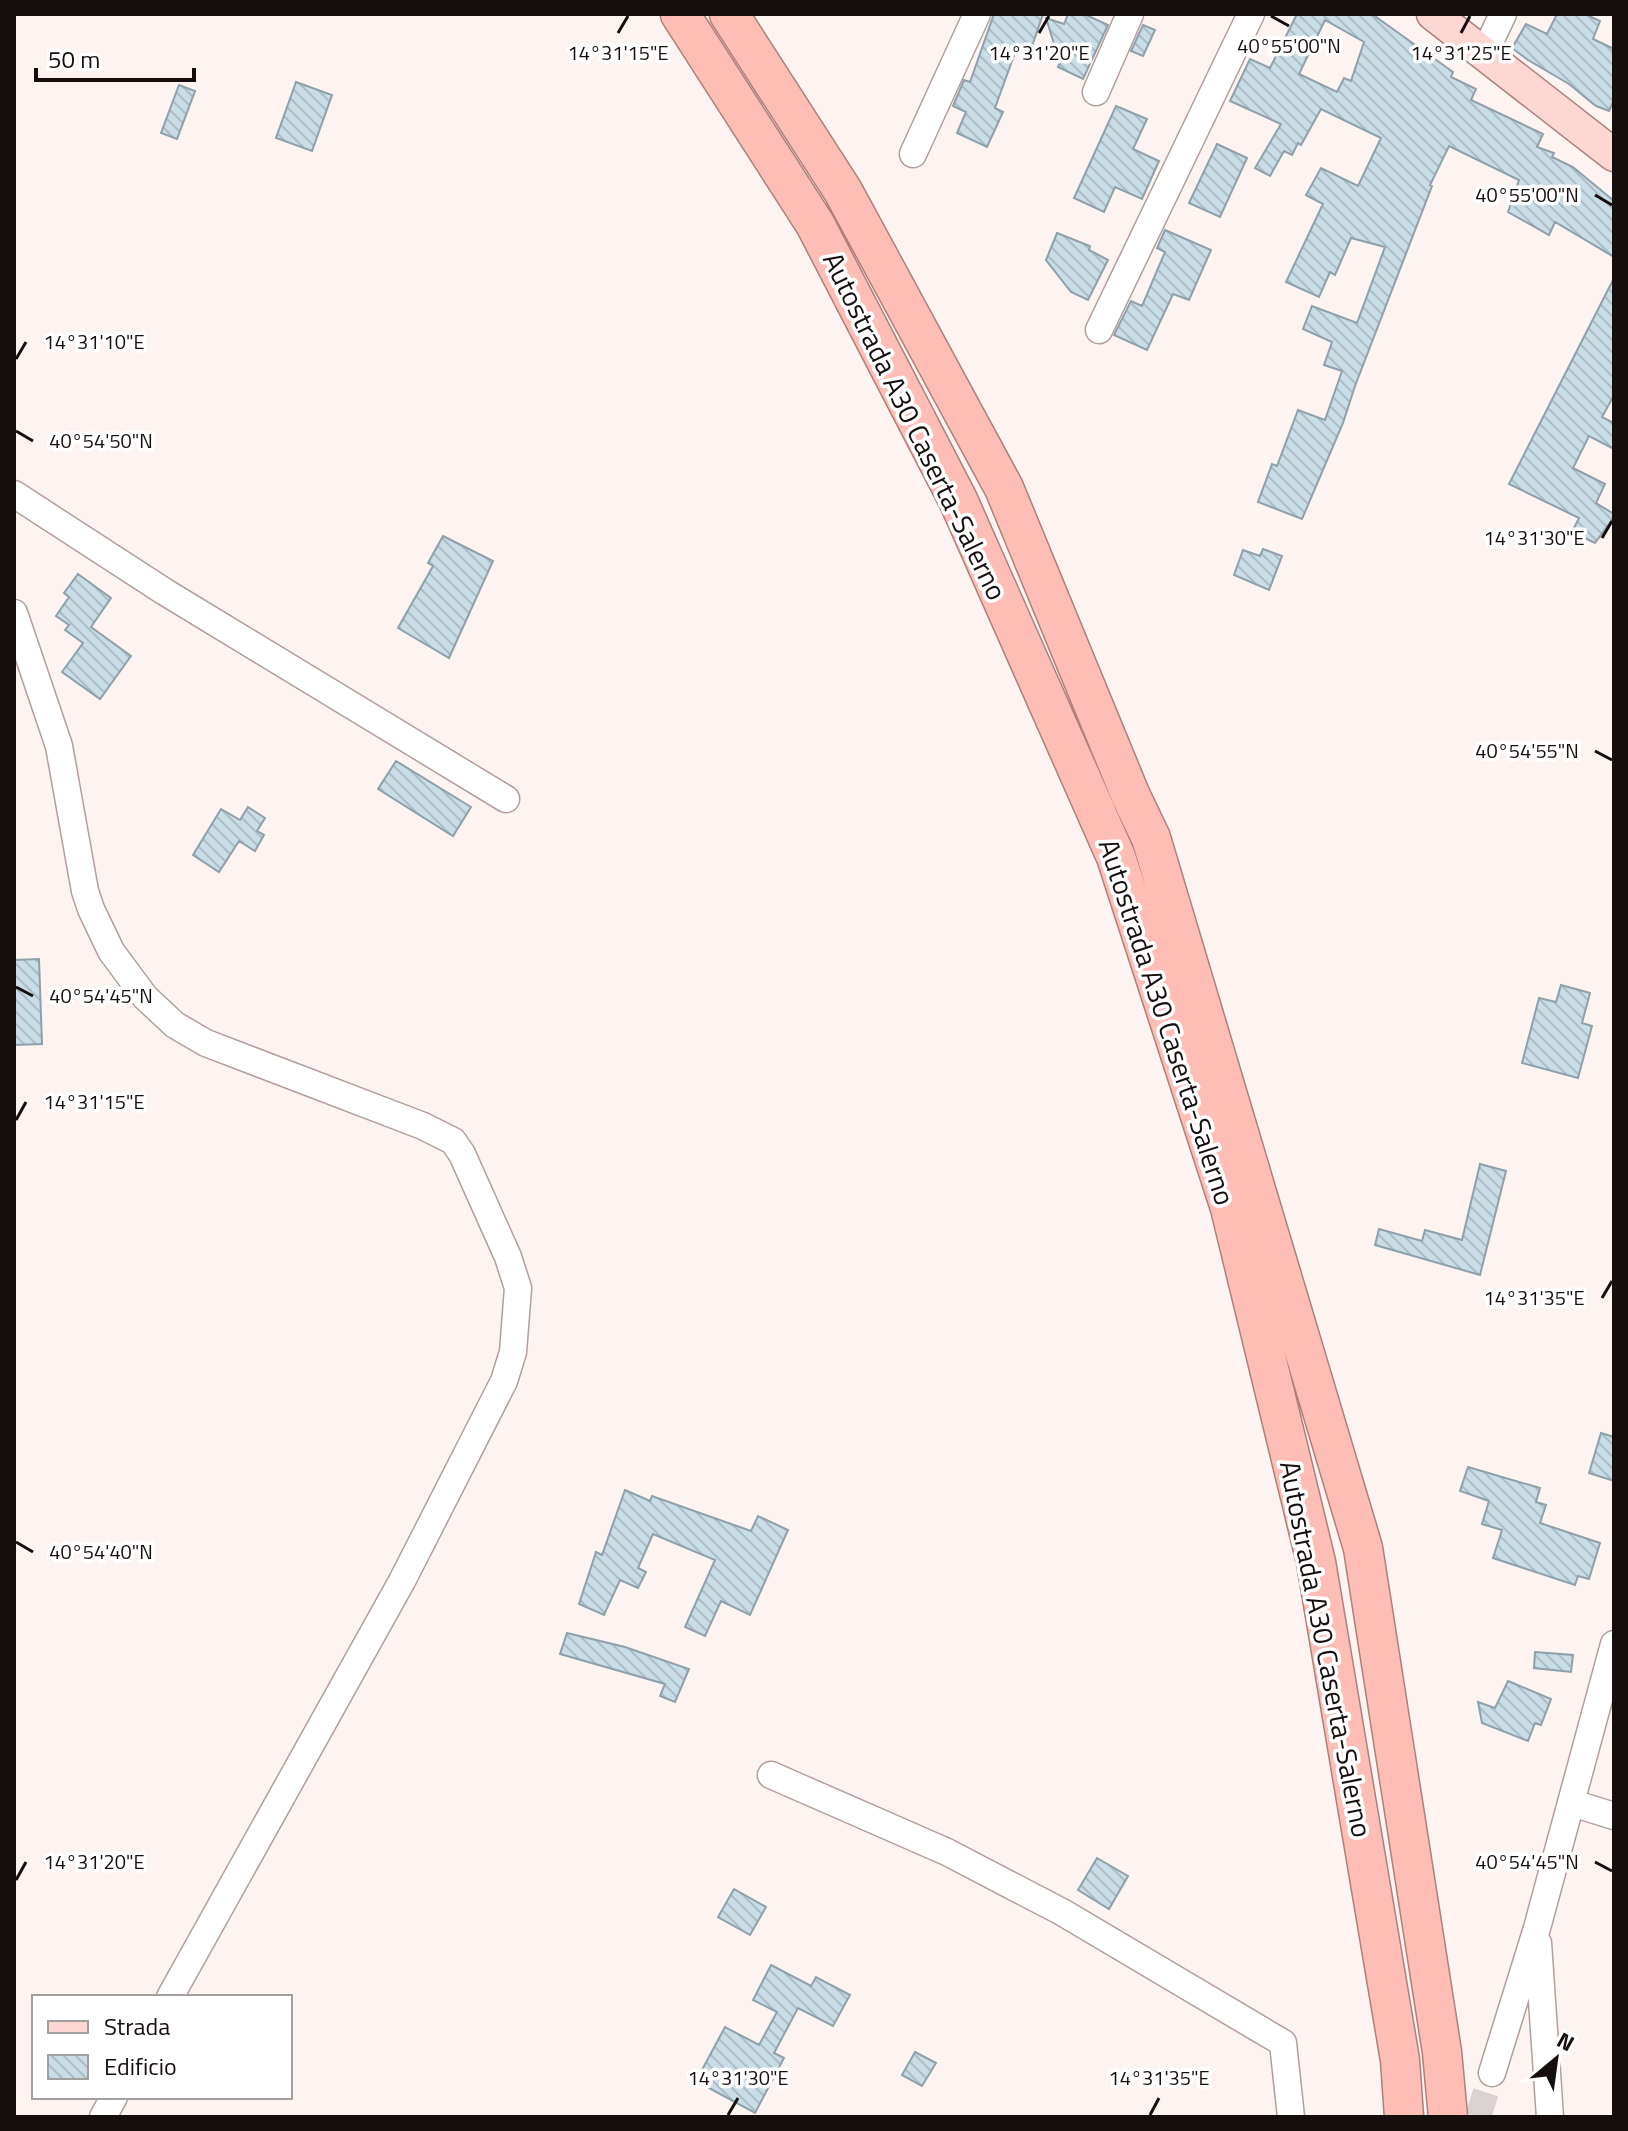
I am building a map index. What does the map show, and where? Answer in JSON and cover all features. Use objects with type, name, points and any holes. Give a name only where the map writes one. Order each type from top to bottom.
[{"type":"highway","name":"Autostrada A30 Caserta-Salerno","points":[[680,14],[823,238],[958,500],[1116,857],[1230,1208],[1316,1562],[1400,2060],[1404,2117]]},
{"type":"highway","name":"Autostrada A30 Caserta-Salerno","points":[[729,14],[843,191],[1004,488],[1151,838],[1363,1548],[1442,2052],[1448,2117]]},
{"type":"main road","points":[[1433,14],[1614,155]]},
{"type":"street","points":[[913,154],[977,14]]},
{"type":"street","points":[[1096,92],[1130,14]]},
{"type":"street","points":[[1099,330],[1251,14]]},
{"type":"street","points":[[1484,54],[1503,14]]},
{"type":"street","points":[[14,494],[165,592],[506,799]]},
{"type":"street","points":[[14,613],[59,746],[85,891],[111,951],[155,1007],[175,1025],[206,1043],[423,1126],[453,1141],[462,1154],[508,1257],[518,1288],[513,1352],[490,1412],[394,1595],[171,1995]]},
{"type":"street","points":[[1492,2073],[1537,1928],[1614,1644]]},
{"type":"street","points":[[771,1775],[947,1852],[1062,1912],[1283,2043],[1291,2117]]},
{"type":"street","points":[[1572,1803],[1614,1816]]},
{"type":"street","points":[[1537,1928],[1550,2117]]},
{"type":"street","points":[[103,2117],[113,2099]]},
{"type":"building","points":[[994,14],[1043,14],[1029,55],[1016,50],[995,108],[1003,112],[987,147],[957,133],[966,112],[953,106],[964,80],[970,82]]},
{"type":"building","points":[[1068,14],[1084,14],[1108,25],[1083,79],[1058,67],[1060,63],[1046,18],[1064,24]]},
{"type":"building","points":[[1297,14],[1372,14],[1453,72],[1451,77],[1476,89],[1471,100],[1543,134],[1537,147],[1554,153],[1552,157],[1573,167],[1614,201],[1614,257],[1555,222],[1549,235],[1508,212],[1519,180],[1449,146],[1430,185],[1343,423],[1302,519],[1258,502],[1272,464],[1277,466],[1298,410],[1325,420],[1342,371],[1324,365],[1332,342],[1303,329],[1312,306],[1357,323],[1385,247],[1351,238],[1335,275],[1330,272],[1319,297],[1286,282],[1323,204],[1306,195],[1321,168],[1358,186],[1381,138],[1321,109],[1301,145],[1298,143],[1292,155],[1284,151],[1270,176],[1255,168],[1281,124],[1230,101],[1250,59],[1270,68]],"holes":[[[1325,20],[1364,42],[1351,81],[1344,78],[1337,92],[1299,74]]]},
{"type":"building","points":[[1557,14],[1585,14],[1600,21],[1593,39],[1614,49],[1614,100],[1609,111],[1596,106],[1569,84],[1512,48],[1526,24],[1547,34]]},
{"type":"building","points":[[1143,25],[1155,30],[1143,56],[1131,51]]},
{"type":"building","points":[[296,82],[332,95],[312,151],[276,138]]},
{"type":"building","points":[[179,85],[195,91],[177,139],[161,133]]},
{"type":"building","points":[[1116,106],[1147,119],[1133,149],[1159,161],[1142,199],[1115,187],[1104,212],[1074,198]]},
{"type":"building","points":[[1217,144],[1247,158],[1220,217],[1189,203]]},
{"type":"building","points":[[1165,230],[1211,250],[1189,300],[1173,294],[1147,350],[1114,335],[1131,301],[1142,306],[1165,252],[1157,248]]},
{"type":"building","points":[[1057,233],[1090,246],[1089,250],[1108,260],[1088,300],[1071,292],[1046,260]]},
{"type":"building","points":[[1614,278],[1614,395],[1602,417],[1614,423],[1614,449],[1589,436],[1573,468],[1605,484],[1596,503],[1614,514],[1595,543],[1572,532],[1579,518],[1509,484]]},
{"type":"building","points":[[443,536],[493,561],[449,658],[398,628],[433,566],[428,563]]},
{"type":"building","points":[[1263,549],[1282,556],[1269,590],[1234,575],[1243,550],[1260,556]]},
{"type":"building","points":[[78,574],[111,598],[91,627],[131,656],[100,699],[62,672],[83,643],[65,630],[69,625],[56,616],[69,597],[64,593]]},
{"type":"building","points":[[396,761],[471,807],[453,836],[378,789]]},
{"type":"building","points":[[248,807],[265,818],[257,831],[264,835],[255,851],[239,841],[219,872],[193,855],[221,809],[240,820]]},
{"type":"building","points":[[39,959],[42,1044],[14,1045],[14,960]]},
{"type":"building","points":[[1561,985],[1590,993],[1582,1023],[1592,1026],[1578,1078],[1522,1063],[1539,998],[1556,1002]]},
{"type":"building","points":[[1480,1164],[1506,1171],[1480,1275],[1375,1245],[1379,1229],[1422,1241],[1425,1230],[1462,1240]]},
{"type":"building","points":[[1601,1433],[1614,1437],[1614,1481],[1589,1473]]},
{"type":"building","points":[[1468,1467],[1540,1488],[1536,1502],[1546,1505],[1540,1523],[1600,1543],[1589,1579],[1578,1576],[1575,1585],[1493,1558],[1502,1530],[1482,1524],[1489,1501],[1460,1491]]},
{"type":"building","points":[[625,1490],[650,1501],[652,1496],[751,1531],[758,1516],[788,1530],[750,1615],[721,1601],[705,1636],[685,1627],[715,1560],[653,1534],[638,1568],[646,1572],[638,1588],[620,1580],[604,1615],[579,1604],[596,1552],[602,1555]]},
{"type":"building","points":[[567,1633],[625,1647],[689,1669],[675,1702],[660,1696],[665,1684],[560,1654]]},
{"type":"building","points":[[1535,1652],[1573,1655],[1571,1672],[1534,1668]]},
{"type":"building","points":[[1508,1681],[1551,1699],[1541,1725],[1535,1723],[1528,1741],[1482,1723],[1478,1702],[1495,1708]]},
{"type":"building","points":[[1097,1858],[1128,1876],[1109,1909],[1078,1890]]},
{"type":"building","points":[[734,1889],[766,1907],[750,1935],[718,1917]]},
{"type":"building","points":[[771,1965],[811,1986],[816,1977],[850,1995],[833,2026],[798,2008],[774,2053],[784,2058],[755,2113],[696,2081],[725,2027],[759,2045],[777,2012],[753,2000]]},
{"type":"building","points":[[915,2052],[936,2063],[922,2086],[902,2075]]},
{"type":"tunnel","points":[[1478,2117],[1492,2073]]}]
